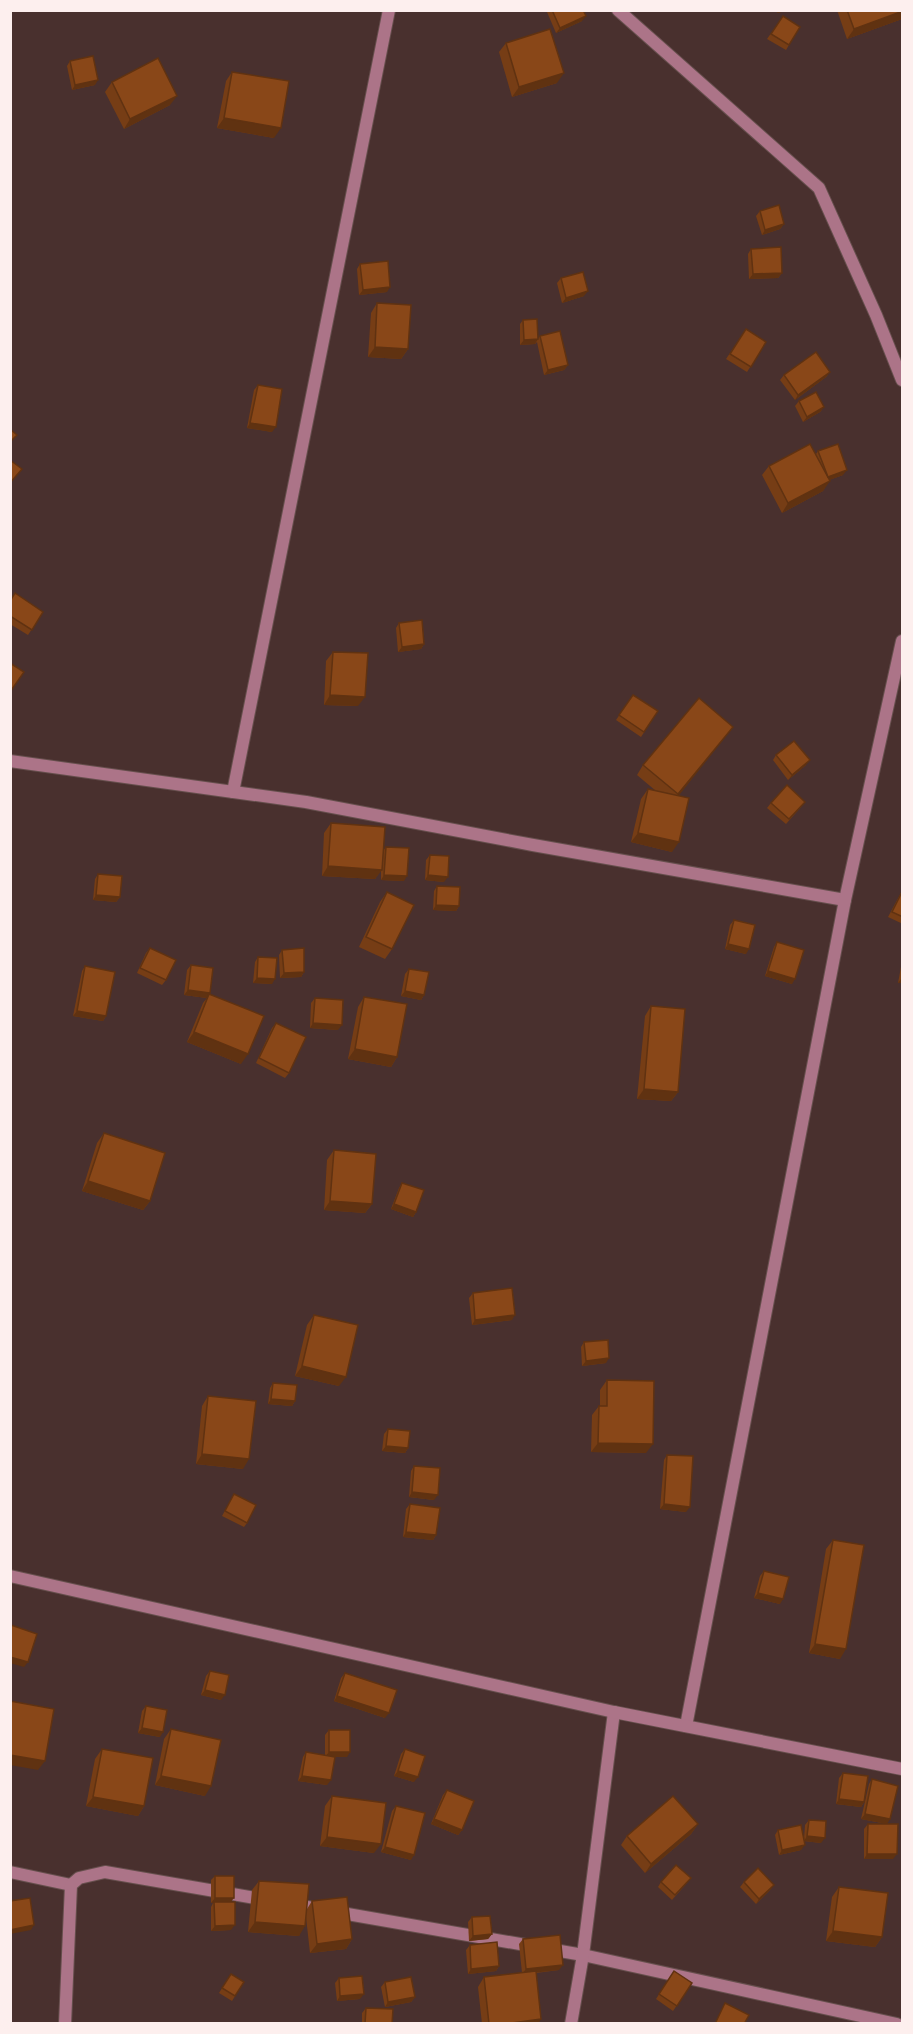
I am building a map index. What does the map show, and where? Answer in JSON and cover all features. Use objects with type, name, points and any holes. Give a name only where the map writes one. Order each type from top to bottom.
[{"type":"street","points":[[233,792],[389,10]]},
{"type":"street","points":[[618,10],[819,188],[903,380]]},
{"type":"street","points":[[686,1726],[845,900],[903,641]]},
{"type":"street","points":[[10,761],[306,802],[845,900]]},
{"type":"street","points":[[10,1576],[614,1712],[903,1769]]},
{"type":"street","points":[[571,2024],[583,1955],[614,1712]]},
{"type":"street","points":[[10,1872],[71,1885]]},
{"type":"street","points":[[65,2024],[71,1885],[79,1878],[105,1872],[583,1955],[897,2024]]},
{"type":"building","points":[[552,10],[583,10],[586,16],[560,28]]},
{"type":"building","points":[[847,10],[903,10],[903,11],[854,29]]},
{"type":"building","points":[[783,16],[800,27],[789,45],[771,34]]},
{"type":"building","points":[[550,29],[564,73],[519,87],[506,43]]},
{"type":"building","points":[[93,56],[98,80],[75,85],[70,61]]},
{"type":"building","points":[[158,58],[177,96],[130,119],[112,82]]},
{"type":"building","points":[[232,72],[289,81],[281,128],[224,118]]},
{"type":"building","points":[[779,205],[784,224],[765,230],[760,211]]},
{"type":"building","points":[[781,247],[782,273],[753,274],[751,249]]},
{"type":"building","points":[[388,261],[390,287],[363,290],[360,264]]},
{"type":"building","points":[[583,272],[588,291],[566,298],[561,278]]},
{"type":"building","points":[[377,303],[411,305],[408,349],[375,347]]},
{"type":"building","points":[[537,319],[538,339],[524,340],[523,320]]},
{"type":"building","points":[[746,329],[766,342],[751,367],[730,354]]},
{"type":"building","points":[[560,331],[568,365],[548,370],[540,336]]},
{"type":"building","points":[[816,352],[830,372],[798,395],[784,375]]},
{"type":"building","points":[[258,385],[282,389],[276,427],[250,423]]},
{"type":"building","points":[[816,392],[824,407],[807,417],[799,401]]},
{"type":"building","points":[[10,429],[17,435],[10,442]]},
{"type":"building","points":[[810,444],[830,481],[788,503],[769,466]]},
{"type":"building","points":[[838,444],[847,470],[828,477],[818,451]]},
{"type":"building","points":[[10,460],[22,469],[10,483]]},
{"type":"building","points":[[15,593],[43,612],[32,630],[10,616],[10,601]]},
{"type":"building","points":[[422,620],[424,644],[402,647],[399,623]]},
{"type":"building","points":[[333,652],[368,653],[365,697],[330,695]]},
{"type":"building","points":[[10,663],[24,672],[10,692]]},
{"type":"building","points":[[633,695],[658,711],[644,732],[619,715]]},
{"type":"building","points":[[699,698],[733,727],[678,794],[643,765]]},
{"type":"building","points":[[794,741],[810,760],[792,775],[776,755]]},
{"type":"building","points":[[787,785],[805,802],[789,819],[771,803]]},
{"type":"building","points":[[648,789],[689,798],[679,842],[638,833]]},
{"type":"building","points":[[331,823],[385,827],[382,870],[328,866]]},
{"type":"building","points":[[386,847],[409,848],[407,876],[384,875]]},
{"type":"building","points":[[430,855],[449,856],[448,877],[428,875]]},
{"type":"building","points":[[98,874],[122,876],[120,897],[96,895]]},
{"type":"building","points":[[437,886],[460,887],[459,906],[436,905]]},
{"type":"building","points":[[903,890],[903,917],[892,912]]},
{"type":"building","points":[[387,892],[414,905],[392,949],[366,937]]},
{"type":"building","points":[[734,920],[755,925],[749,949],[728,944]]},
{"type":"building","points":[[777,942],[804,950],[795,979],[768,971]]},
{"type":"building","points":[[150,948],[176,960],[166,980],[140,968]]},
{"type":"building","points":[[304,948],[304,972],[284,973],[282,950]]},
{"type":"building","points":[[258,957],[277,958],[275,979],[257,978]]},
{"type":"building","points":[[191,965],[213,968],[210,993],[188,990]]},
{"type":"building","points":[[85,966],[115,972],[106,1016],[77,1011]]},
{"type":"building","points":[[409,969],[429,972],[424,995],[405,991]]},
{"type":"building","points":[[209,994],[264,1016],[248,1054],[194,1032]]},
{"type":"building","points":[[364,997],[407,1004],[397,1057],[355,1049]]},
{"type":"building","points":[[315,998],[343,1000],[342,1025],[313,1023]]},
{"type":"building","points":[[651,1006],[685,1009],[678,1092],[644,1089]]},
{"type":"building","points":[[276,1023],[306,1037],[289,1073],[259,1058]]},
{"type":"building","points":[[104,1133],[165,1153],[150,1201],[88,1181]]},
{"type":"building","points":[[334,1150],[376,1154],[372,1204],[330,1201]]},
{"type":"building","points":[[402,1183],[424,1190],[416,1212],[394,1204]]},
{"type":"building","points":[[512,1288],[515,1315],[475,1320],[473,1293]]},
{"type":"building","points":[[314,1315],[358,1325],[346,1377],[302,1366]]},
{"type":"building","points":[[608,1340],[609,1358],[586,1361],[584,1342]]},
{"type":"building","points":[[607,1380],[654,1381],[653,1444],[598,1443],[599,1406],[607,1406]]},
{"type":"building","points":[[273,1383],[297,1385],[295,1401],[271,1399]]},
{"type":"building","points":[[208,1396],[256,1401],[249,1459],[202,1454]]},
{"type":"building","points":[[388,1429],[410,1431],[408,1448],[386,1446]]},
{"type":"building","points":[[667,1455],[693,1456],[690,1507],[664,1504]]},
{"type":"building","points":[[414,1466],[440,1468],[438,1495],[412,1492]]},
{"type":"building","points":[[234,1494],[256,1505],[247,1523],[225,1511]]},
{"type":"building","points":[[410,1504],[440,1508],[436,1535],[406,1532]]},
{"type":"building","points":[[833,1540],[864,1545],[846,1649],[815,1644]]},
{"type":"building","points":[[764,1571],[789,1577],[783,1599],[758,1593]]},
{"type":"building","points":[[11,1625],[37,1634],[28,1662],[10,1657]]},
{"type":"building","points":[[210,1671],[229,1675],[225,1695],[205,1690]]},
{"type":"building","points":[[345,1673],[397,1690],[389,1713],[337,1696]]},
{"type":"building","points":[[10,1701],[54,1709],[45,1761],[10,1755]]},
{"type":"building","points":[[146,1706],[167,1710],[163,1732],[142,1728]]},
{"type":"building","points":[[171,1729],[221,1740],[211,1786],[161,1776]]},
{"type":"building","points":[[329,1730],[350,1730],[350,1752],[329,1752]]},
{"type":"building","points":[[102,1749],[153,1758],[144,1806],[93,1797]]},
{"type":"building","points":[[405,1749],[425,1756],[418,1777],[398,1771]]},
{"type":"building","points":[[306,1752],[335,1757],[331,1780],[302,1776]]},
{"type":"building","points":[[843,1773],[868,1776],[864,1802],[839,1799]]},
{"type":"building","points":[[872,1779],[898,1786],[890,1819],[865,1814]]},
{"type":"building","points":[[447,1790],[474,1801],[462,1830],[434,1819]]},
{"type":"building","points":[[332,1796],[386,1803],[381,1844],[327,1837]]},
{"type":"building","points":[[673,1796],[698,1824],[651,1864],[627,1836]]},
{"type":"building","points":[[396,1806],[425,1813],[414,1855],[385,1847]]},
{"type":"building","points":[[809,1820],[826,1821],[825,1838],[807,1836]]},
{"type":"building","points":[[868,1824],[898,1824],[897,1854],[867,1854]]},
{"type":"building","points":[[801,1825],[805,1845],[782,1850],[778,1830]]},
{"type":"building","points":[[676,1865],[691,1878],[675,1895],[661,1882]]},
{"type":"building","points":[[758,1868],[774,1885],[759,1899],[744,1882]]},
{"type":"building","points":[[215,1876],[234,1876],[234,1898],[215,1898]]},
{"type":"building","points":[[259,1881],[309,1884],[305,1926],[255,1922]]},
{"type":"building","points":[[839,1887],[888,1893],[882,1937],[833,1931]]},
{"type":"building","points":[[347,1897],[352,1939],[317,1944],[312,1901]]},
{"type":"building","points":[[30,1898],[34,1925],[10,1930],[10,1901]]},
{"type":"building","points":[[214,1902],[235,1902],[235,1925],[215,1926]]},
{"type":"building","points":[[490,1916],[492,1934],[473,1936],[472,1917]]},
{"type":"building","points":[[560,1935],[563,1965],[526,1969],[523,1939]]},
{"type":"building","points":[[497,1942],[499,1966],[471,1969],[470,1945]]},
{"type":"building","points":[[536,1971],[541,2019],[489,2024],[484,1977]]},
{"type":"building","points":[[674,1971],[692,1983],[677,2006],[659,1994]]},
{"type":"building","points":[[231,1974],[244,1982],[235,1996],[222,1988]]},
{"type":"building","points":[[362,1976],[364,1994],[340,1996],[339,1978]]},
{"type":"building","points":[[411,1977],[415,1997],[388,2002],[385,1982]]},
{"type":"building","points":[[725,2003],[749,2015],[744,2024],[715,2024]]},
{"type":"building","points":[[366,2008],[393,2009],[392,2024],[365,2024]]}]
